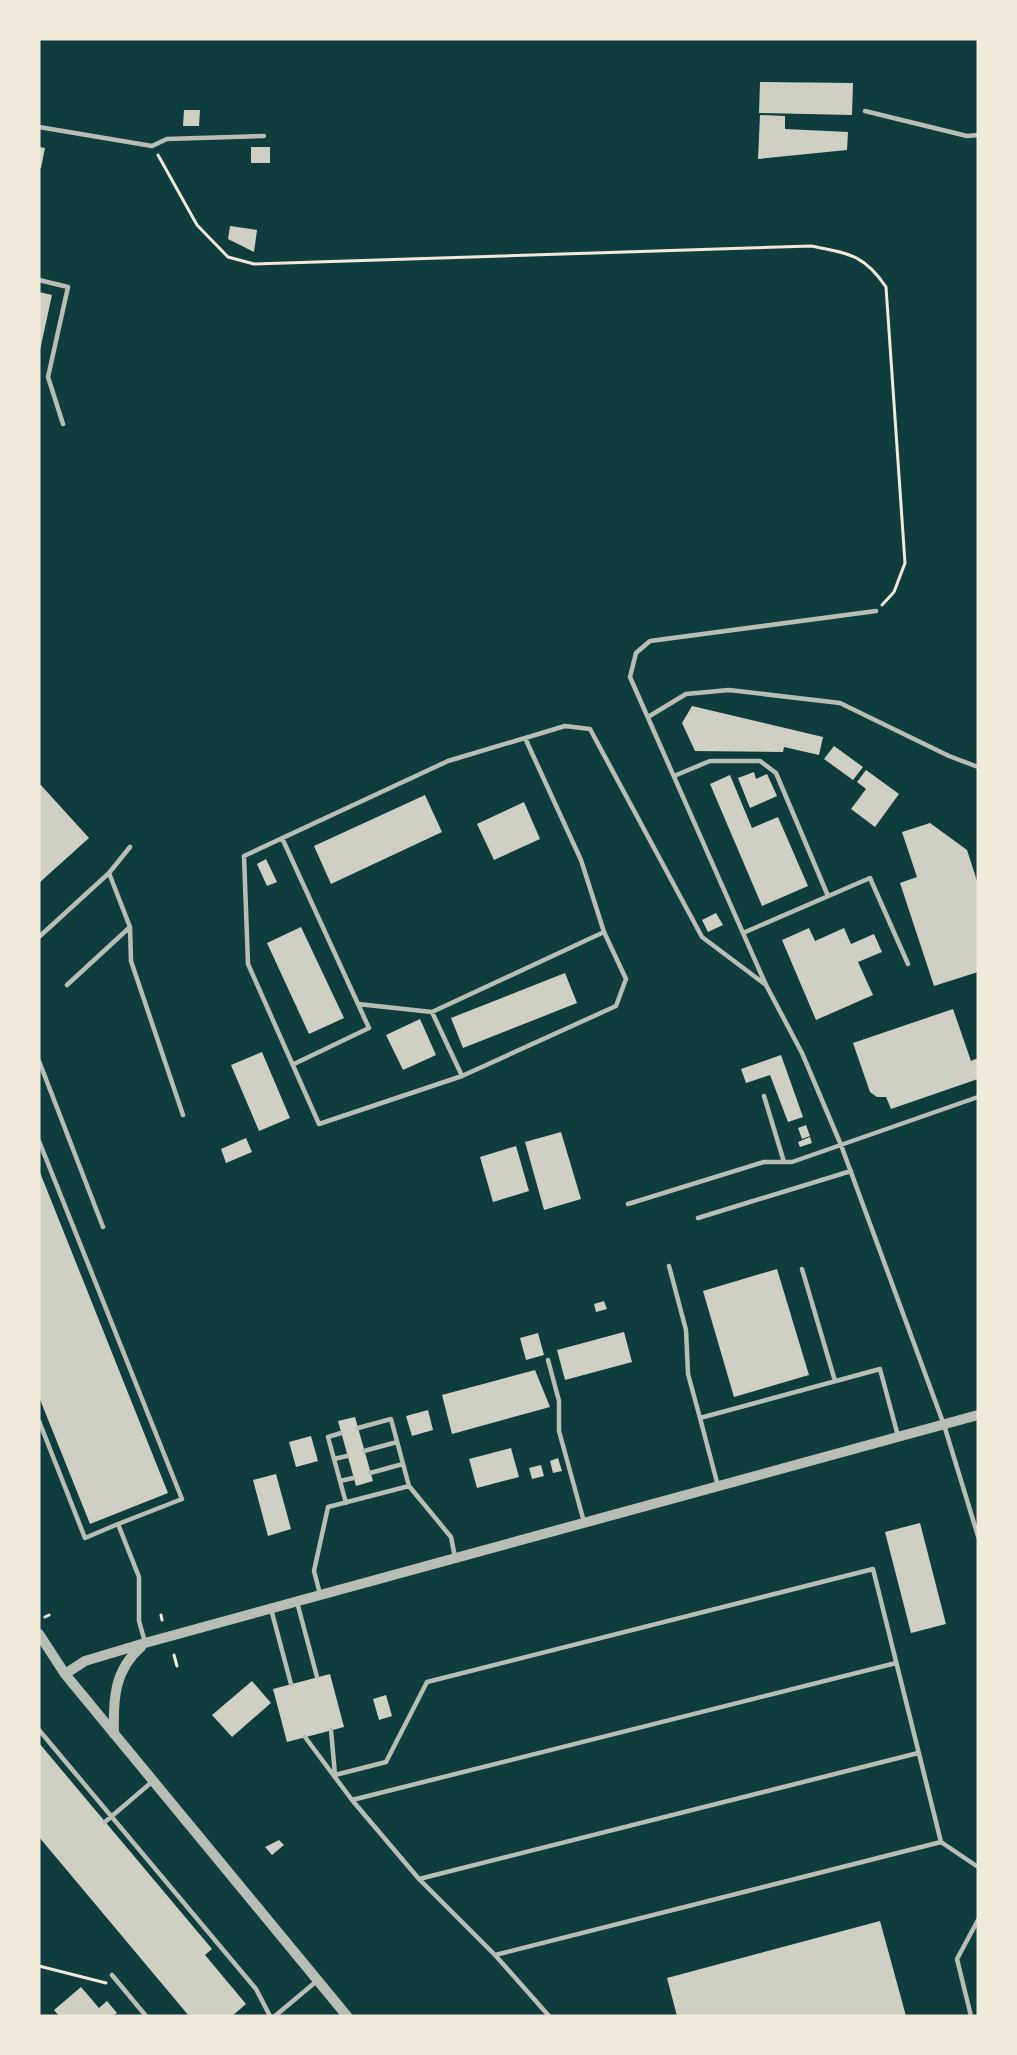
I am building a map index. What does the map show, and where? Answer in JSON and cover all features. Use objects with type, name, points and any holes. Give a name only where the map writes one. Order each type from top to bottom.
[{"type":"street","points":[[65,1674],[85,1661],[145,1643],[978,1415]]},
{"type":"street","points":[[39,1634],[65,1674],[347,2016]]},
{"type":"street","points":[[114,1734],[116,1683],[123,1666],[145,1643]]},
{"type":"lane","points":[[866,111],[967,136],[978,135]]},
{"type":"lane","points":[[39,128],[152,146],[167,139],[264,136]]},
{"type":"lane","points":[[39,280],[68,287],[48,377],[63,424]]},
{"type":"lane","points":[[876,611],[650,641],[636,654],[630,677],[766,985],[802,1053],[841,1145],[944,1425],[978,1536]]},
{"type":"lane","points":[[648,717],[686,694],[729,690],[840,703],[949,756],[978,767]]},
{"type":"lane","points":[[525,738],[581,860],[604,932],[626,979],[616,1006],[462,1076],[319,1124],[248,964],[244,856],[448,761],[565,726],[590,729],[702,937],[766,985]]},
{"type":"lane","points":[[674,776],[710,761],[760,761],[776,773],[828,896]]},
{"type":"lane","points":[[282,838],[369,1028],[294,1064]]},
{"type":"lane","points":[[39,937],[109,873],[130,847]]},
{"type":"lane","points":[[109,873],[130,927],[131,962],[183,1115]]},
{"type":"lane","points":[[743,933],[870,878],[908,964]]},
{"type":"lane","points":[[67,985],[130,927]]},
{"type":"lane","points":[[358,1004],[432,1012],[604,932]]},
{"type":"lane","points":[[432,1012],[462,1076]]},
{"type":"lane","points":[[39,1061],[103,1227]]},
{"type":"lane","points":[[764,1096],[784,1162]]},
{"type":"lane","points":[[628,1204],[764,1162],[784,1162],[841,1145],[978,1097]]},
{"type":"lane","points":[[39,1140],[182,1499],[85,1538],[39,1422]]},
{"type":"lane","points":[[698,1218],[850,1171]]},
{"type":"lane","points":[[669,1266],[686,1330],[688,1374],[719,1487]]},
{"type":"lane","points":[[802,1269],[835,1382]]},
{"type":"lane","points":[[548,1360],[559,1401],[559,1431],[585,1524]]},
{"type":"lane","points":[[700,1418],[880,1369],[899,1438]]},
{"type":"lane","points":[[358,1428],[391,1419],[409,1486],[451,1537],[456,1559]]},
{"type":"lane","points":[[341,1433],[328,1437],[346,1503]]},
{"type":"lane","points":[[364,1451],[397,1442]]},
{"type":"lane","points":[[334,1460],[347,1456]]},
{"type":"lane","points":[[370,1473],[403,1464]]},
{"type":"lane","points":[[340,1481],[353,1478]]},
{"type":"lane","points":[[321,1595],[314,1571],[328,1508],[409,1486]]},
{"type":"lane","points":[[118,1524],[139,1577],[139,1621],[145,1643]]},
{"type":"lane","points":[[335,1775],[386,1762],[427,1682],[873,1569],[941,1842],[978,1867]]},
{"type":"lane","points":[[297,1602],[317,1677]]},
{"type":"lane","points":[[271,1609],[291,1684]]},
{"type":"lane","points":[[352,1800],[896,1663]]},
{"type":"lane","points":[[39,1730],[256,1989],[270,2016]]},
{"type":"lane","points":[[331,1730],[335,1775]]},
{"type":"lane","points":[[304,1737],[352,1800],[418,1879],[495,1955],[549,2016]]},
{"type":"lane","points":[[418,1879],[918,1753]]},
{"type":"lane","points":[[105,1822],[153,1781]]},
{"type":"lane","points":[[495,1955],[941,1842]]},
{"type":"lane","points":[[971,2016],[957,1959],[978,1920]]},
{"type":"lane","points":[[112,1975],[146,2016]]},
{"type":"lane","points":[[275,2016],[318,1980]]},
{"type":"path","points":[[152,146],[197,225],[228,256],[254,264],[810,246],[854,255],[874,270],[886,287],[905,563],[894,592],[876,611]]},
{"type":"path","points":[[160,1615],[162,1620]]},
{"type":"path","points":[[174,1655],[177,1666]]},
{"type":"path","points":[[39,1966],[122,1988]]},
{"type":"building","points":[[760,82],[853,83],[852,115],[759,113]]},
{"type":"building","points":[[184,110],[200,110],[199,126],[183,126]]},
{"type":"building","points":[[760,115],[785,116],[785,129],[848,132],[847,150],[758,159]]},
{"type":"building","points":[[39,147],[45,148],[41,168],[39,168]]},
{"type":"building","points":[[251,147],[270,147],[270,163],[251,163]]},
{"type":"building","points":[[230,226],[257,230],[254,252],[228,239]]},
{"type":"building","points":[[39,292],[52,295],[40,350],[39,350]]},
{"type":"building","points":[[692,706],[823,737],[819,755],[784,747],[783,752],[695,751],[682,723]]},
{"type":"building","points":[[834,746],[863,767],[853,780],[824,759]]},
{"type":"building","points":[[866,770],[899,794],[875,827],[851,809],[866,789],[857,782]]},
{"type":"building","points":[[754,772],[756,779],[767,774],[777,796],[750,808],[738,778]]},
{"type":"building","points":[[730,775],[752,828],[778,817],[808,886],[762,906],[710,784]]},
{"type":"building","points":[[39,783],[89,838],[39,883]]},
{"type":"building","points":[[425,795],[442,832],[331,884],[314,846]]},
{"type":"building","points":[[524,802],[540,839],[494,860],[477,824]]},
{"type":"building","points":[[930,823],[967,850],[978,884],[978,972],[934,986],[900,883],[917,877],[902,832]]},
{"type":"building","points":[[266,859],[277,882],[267,886],[257,864]]},
{"type":"building","points":[[716,913],[723,925],[708,932],[702,920]]},
{"type":"building","points":[[301,927],[344,1018],[309,1034],[267,943]]},
{"type":"building","points":[[809,928],[815,941],[844,928],[851,944],[874,934],[882,952],[858,962],[873,995],[816,1020],[782,940]]},
{"type":"building","points":[[565,973],[577,1003],[463,1048],[451,1018]]},
{"type":"building","points":[[953,1009],[971,1061],[978,1058],[978,1079],[891,1109],[886,1097],[877,1097],[870,1092],[853,1043]]},
{"type":"building","points":[[420,1019],[436,1055],[403,1070],[386,1035]]},
{"type":"building","points":[[262,1052],[290,1118],[259,1131],[231,1065]]},
{"type":"building","points":[[781,1055],[803,1117],[788,1122],[770,1075],[746,1083],[741,1069]]},
{"type":"building","points":[[806,1125],[810,1136],[802,1139],[798,1128]]},
{"type":"building","points":[[561,1132],[581,1199],[544,1210],[525,1142]]},
{"type":"building","points":[[810,1137],[812,1143],[800,1147],[798,1142]]},
{"type":"building","points":[[246,1138],[252,1152],[226,1163],[221,1149]]},
{"type":"building","points":[[516,1146],[529,1191],[493,1202],[480,1157]]},
{"type":"building","points":[[39,1170],[168,1493],[90,1524],[39,1397]]},
{"type":"building","points":[[777,1269],[809,1375],[734,1397],[703,1291]]},
{"type":"building","points":[[604,1301],[607,1309],[596,1312],[594,1304]]},
{"type":"building","points":[[624,1332],[632,1362],[565,1380],[557,1350]]},
{"type":"building","points":[[538,1333],[544,1355],[526,1360],[520,1338]]},
{"type":"building","points":[[535,1370],[550,1407],[452,1434],[442,1395]]},
{"type":"building","points":[[428,1410],[433,1430],[412,1436],[406,1416]]},
{"type":"building","points":[[355,1417],[373,1481],[356,1486],[338,1421]]},
{"type":"building","points":[[311,1436],[318,1461],[296,1467],[289,1442]]},
{"type":"building","points":[[511,1448],[519,1477],[477,1488],[469,1459]]},
{"type":"building","points":[[558,1458],[562,1471],[553,1473],[550,1461]]},
{"type":"building","points":[[541,1465],[544,1476],[532,1479],[529,1468]]},
{"type":"building","points":[[276,1474],[291,1529],[268,1536],[253,1480]]},
{"type":"building","points":[[920,1523],[946,1624],[911,1633],[885,1532]]},
{"type":"building","points":[[330,1674],[344,1727],[287,1742],[273,1689]]},
{"type":"building","points":[[252,1681],[271,1703],[232,1737],[212,1715]]},
{"type":"building","points":[[386,1695],[392,1716],[379,1720],[373,1699]]},
{"type":"building","points":[[39,1743],[212,1949],[205,1955],[246,2004],[232,2016],[189,2016],[39,1837]]},
{"type":"building","points":[[279,1840],[284,1845],[272,1855],[265,1847]]},
{"type":"building","points":[[880,1921],[906,2016],[677,2016],[667,1978]]},
{"type":"building","points":[[81,1987],[99,2008],[107,2001],[117,2013],[113,2016],[59,2016],[54,2010]]}]
